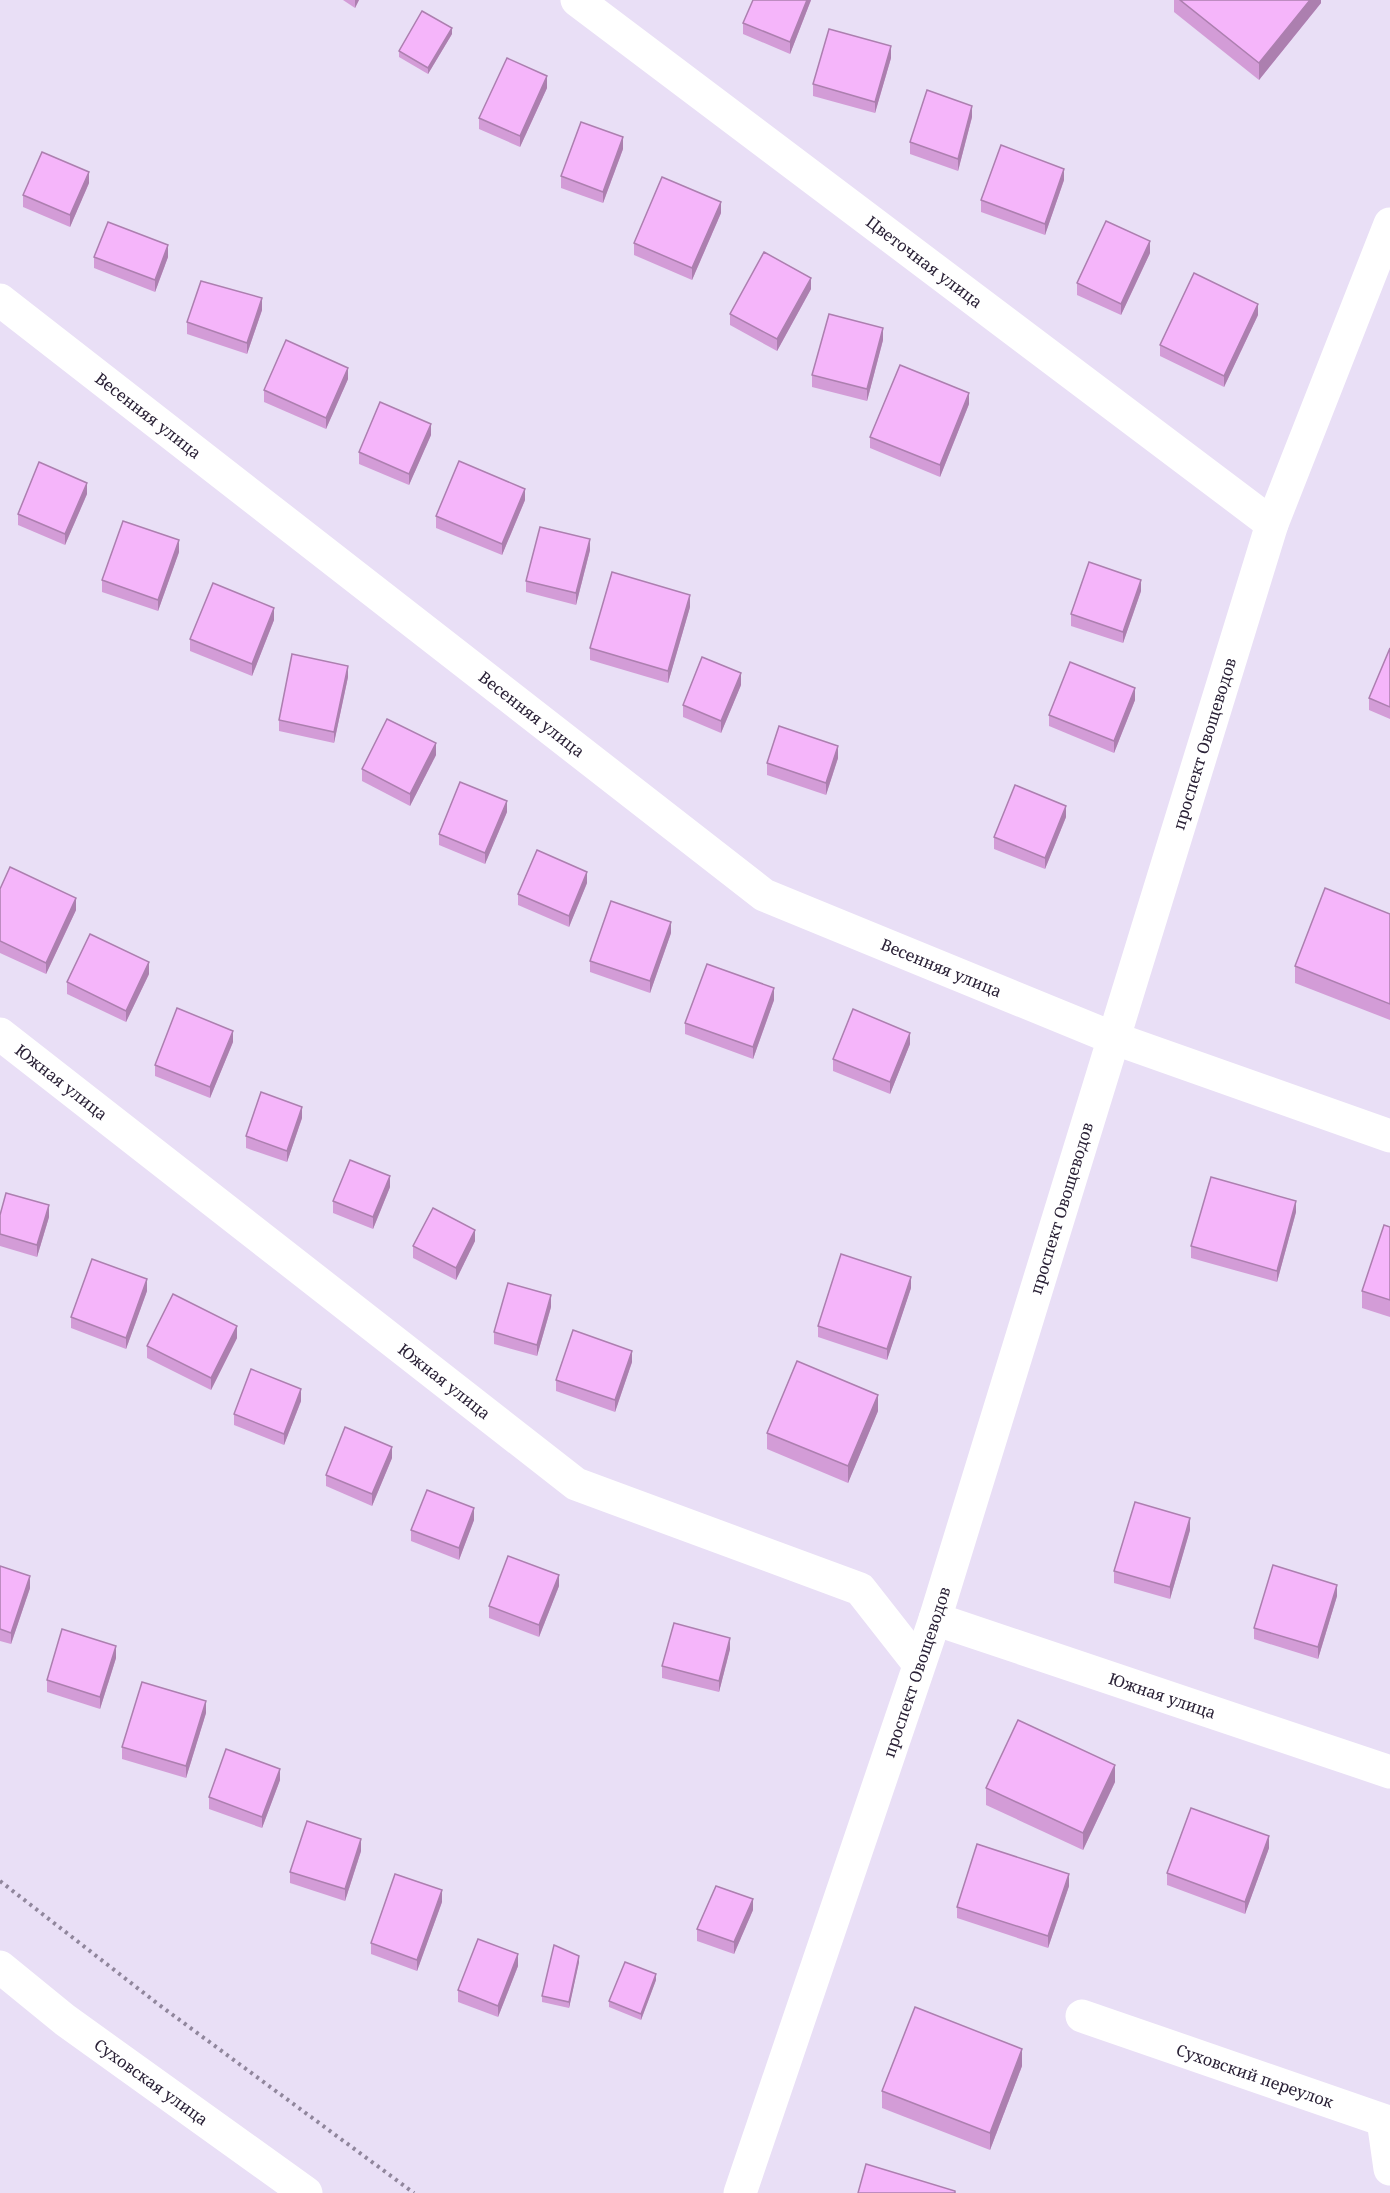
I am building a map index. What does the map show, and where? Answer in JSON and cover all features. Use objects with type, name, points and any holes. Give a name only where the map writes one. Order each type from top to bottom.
[{"type":"street","name":"Цветочная улица","points":[[577,0],[1272,524]]},
{"type":"street","name":"проспект Овощеводов","points":[[740,2193],[918,1663],[935,1619],[1272,524],[1390,225]]},
{"type":"street","name":"Весенняя улица","points":[[0,300],[764,895],[1113,1038],[1390,1136]]},
{"type":"street","name":"Южная улица","points":[[0,1034],[576,1484],[860,1589],[918,1663]]},
{"type":"street","name":"Южная улица","points":[[935,1619],[1390,1772]]},
{"type":"street","name":"Суховская улица","points":[[0,1968],[65,2020],[306,2193]]},
{"type":"street","name":"Суховский переулок","points":[[1082,2016],[1383,2120],[1390,2169]]},
{"type":"path","points":[[0,1881],[158,2004],[414,2193]]},
{"type":"building","points":[[753,0],[807,0],[790,42],[743,23]]},
{"type":"building","points":[[1180,0],[1310,0],[1259,63]]},
{"type":"building","points":[[422,11],[452,28],[428,68],[399,51]]},
{"type":"building","points":[[829,29],[891,46],[875,102],[813,84]]},
{"type":"building","points":[[507,58],[547,76],[520,136],[479,118]]},
{"type":"building","points":[[927,90],[972,106],[958,159],[910,142]]},
{"type":"building","points":[[581,122],[623,137],[603,192],[561,176]]},
{"type":"building","points":[[1001,145],[1064,169],[1045,224],[981,200]]},
{"type":"building","points":[[42,152],[89,172],[70,215],[23,195]]},
{"type":"building","points":[[662,177],[721,202],[692,268],[634,243]]},
{"type":"building","points":[[1106,221],[1150,241],[1121,304],[1077,283]]},
{"type":"building","points":[[108,222],[168,245],[155,280],[94,257]]},
{"type":"building","points":[[764,252],[811,278],[777,339],[730,314]]},
{"type":"building","points":[[1194,273],[1258,304],[1224,376],[1160,345]]},
{"type":"building","points":[[201,281],[262,298],[247,343],[187,322]]},
{"type":"building","points":[[829,314],[883,328],[867,389],[812,375]]},
{"type":"building","points":[[286,340],[348,368],[326,418],[264,390]]},
{"type":"building","points":[[900,365],[969,393],[940,465],[870,437]]},
{"type":"building","points":[[380,402],[431,424],[409,474],[359,452]]},
{"type":"building","points":[[459,461],[525,489],[502,544],[436,516]]},
{"type":"building","points":[[39,462],[87,483],[65,534],[18,514]]},
{"type":"building","points":[[123,521],[179,540],[158,600],[102,580]]},
{"type":"building","points":[[540,527],[590,539],[576,593],[526,581]]},
{"type":"building","points":[[1089,562],[1141,580],[1123,632],[1071,614]]},
{"type":"building","points":[[612,572],[690,595],[668,671],[590,648]]},
{"type":"building","points":[[213,583],[274,608],[252,664],[190,639]]},
{"type":"building","points":[[1390,648],[1390,707],[1369,698]]},
{"type":"building","points":[[292,654],[348,666],[334,732],[279,720]]},
{"type":"building","points":[[702,657],[741,673],[721,721],[683,705]]},
{"type":"building","points":[[1070,662],[1135,688],[1114,741],[1049,715]]},
{"type":"building","points":[[387,719],[436,743],[410,794],[362,769]]},
{"type":"building","points":[[779,726],[838,746],[826,783],[767,763]]},
{"type":"building","points":[[460,782],[507,801],[485,853],[439,834]]},
{"type":"building","points":[[1015,785],[1066,806],[1045,858],[994,837]]},
{"type":"building","points":[[537,850],[587,872],[569,916],[518,894]]},
{"type":"building","points":[[10,867],[76,898],[46,963],[0,941],[0,889]]},
{"type":"building","points":[[1325,888],[1390,914],[1390,1004],[1295,966]]},
{"type":"building","points":[[611,901],[671,922],[650,981],[590,961]]},
{"type":"building","points":[[90,934],[149,962],[126,1011],[67,982]]},
{"type":"building","points":[[707,964],[774,988],[753,1047],[685,1023]]},
{"type":"building","points":[[177,1008],[233,1031],[210,1087],[155,1065]]},
{"type":"building","points":[[853,1009],[910,1033],[890,1082],[833,1059]]},
{"type":"building","points":[[261,1092],[302,1107],[287,1151],[246,1136]]},
{"type":"building","points":[[350,1160],[390,1176],[373,1217],[333,1201]]},
{"type":"building","points":[[1211,1177],[1296,1201],[1277,1271],[1191,1246]]},
{"type":"building","points":[[6,1193],[49,1205],[37,1245],[0,1234],[0,1215]]},
{"type":"building","points":[[433,1208],[475,1230],[456,1268],[413,1246]]},
{"type":"building","points":[[1384,1225],[1390,1227],[1390,1300],[1362,1291]]},
{"type":"building","points":[[841,1254],[911,1277],[887,1349],[818,1326]]},
{"type":"building","points":[[92,1259],[147,1279],[126,1338],[71,1317]]},
{"type":"building","points":[[508,1283],[551,1295],[537,1345],[494,1332]]},
{"type":"building","points":[[173,1294],[237,1326],[211,1378],[147,1346]]},
{"type":"building","points":[[573,1330],[632,1351],[615,1400],[556,1380]]},
{"type":"building","points":[[797,1361],[878,1395],[848,1466],[767,1433]]},
{"type":"building","points":[[251,1369],[301,1389],[284,1434],[234,1414]]},
{"type":"building","points":[[345,1427],[392,1447],[372,1494],[326,1475]]},
{"type":"building","points":[[427,1490],[474,1508],[459,1548],[411,1530]]},
{"type":"building","points":[[1135,1502],[1190,1518],[1170,1587],[1114,1571]]},
{"type":"building","points":[[508,1556],[559,1575],[539,1625],[489,1606]]},
{"type":"building","points":[[1273,1565],[1337,1585],[1318,1647],[1254,1628]]},
{"type":"building","points":[[0,1566],[30,1576],[11,1633],[0,1629]]},
{"type":"building","points":[[674,1623],[730,1638],[719,1681],[662,1666]]},
{"type":"building","points":[[62,1629],[116,1646],[100,1697],[47,1680]]},
{"type":"building","points":[[142,1682],[206,1701],[186,1766],[122,1747]]},
{"type":"building","points":[[1018,1720],[1115,1765],[1083,1833],[986,1788]]},
{"type":"building","points":[[226,1749],[280,1769],[262,1817],[209,1797]]},
{"type":"building","points":[[1191,1808],[1269,1836],[1245,1902],[1167,1873]]},
{"type":"building","points":[[307,1821],[361,1839],[345,1889],[290,1872]]},
{"type":"building","points":[[977,1844],[1069,1874],[1048,1936],[957,1907]]},
{"type":"building","points":[[395,1874],[442,1890],[417,1960],[371,1943]]},
{"type":"building","points":[[716,1886],[753,1899],[734,1942],[697,1929]]},
{"type":"building","points":[[478,1939],[518,1954],[498,2006],[458,1990]]},
{"type":"building","points":[[554,1945],[579,1956],[569,2002],[542,1996]]},
{"type":"building","points":[[625,1962],[656,1974],[641,2014],[609,2001]]},
{"type":"building","points":[[915,2007],[1022,2049],[990,2133],[882,2091]]},
{"type":"building","points":[[866,2164],[955,2191],[955,2193],[858,2193]]}]
